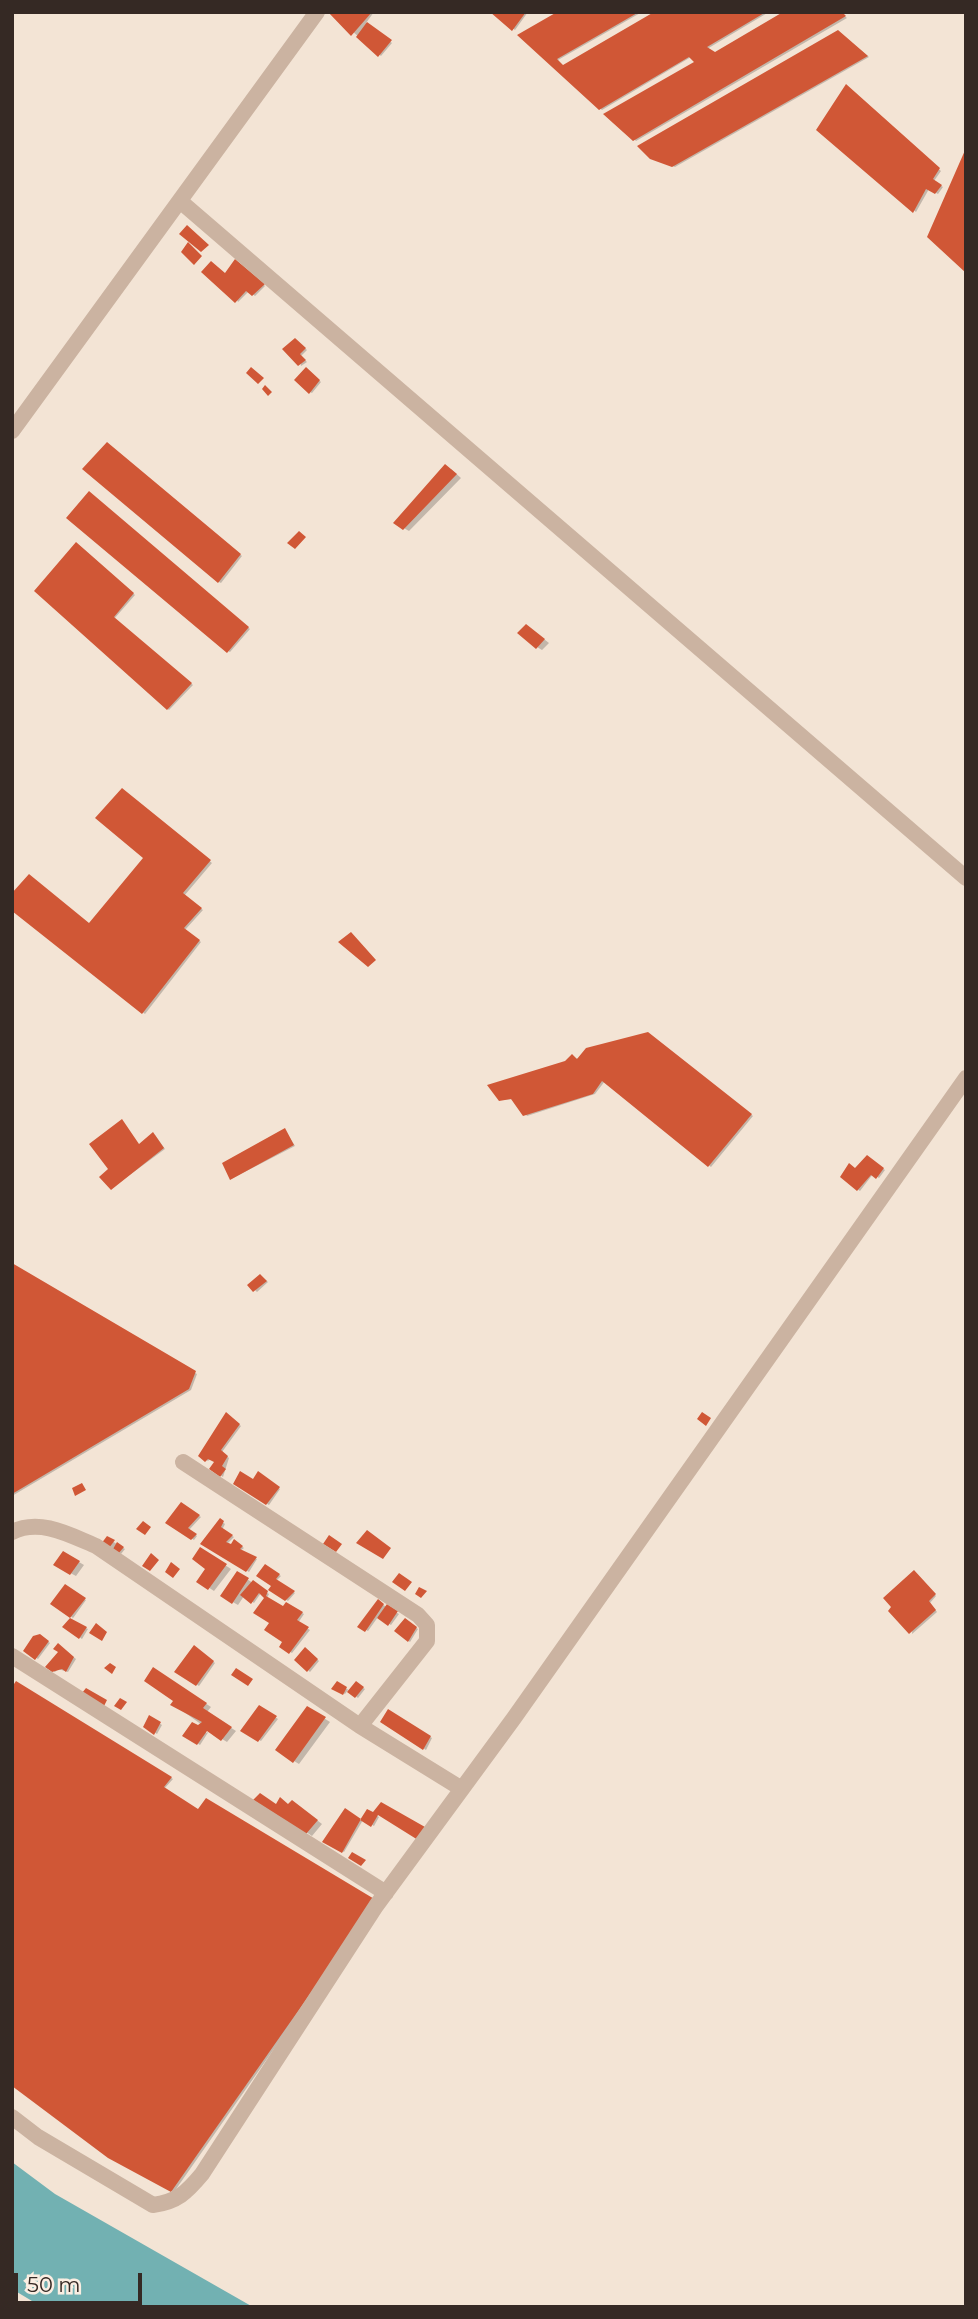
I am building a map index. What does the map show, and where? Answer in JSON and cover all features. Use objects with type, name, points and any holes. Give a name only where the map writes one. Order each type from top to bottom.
[{"type":"street","points":[[12,431],[317,12]]},
{"type":"street","points":[[180,201],[966,878]]},
{"type":"street","points":[[12,2117],[38,2137],[153,2205],[169,2203],[184,2195],[202,2174],[386,1893],[966,1077]]},
{"type":"street","points":[[183,1462],[418,1615],[427,1625],[427,1641],[360,1726]]},
{"type":"street","points":[[12,1532],[22,1527],[53,1528],[96,1546],[360,1726],[462,1789]]},
{"type":"street","points":[[12,1656],[386,1893]]},
{"type":"water","points":[[12,2162],[55,2194],[253,2307],[42,2307],[12,2289]]},
{"type":"building","points":[[328,12],[372,12],[351,36]]},
{"type":"building","points":[[490,12],[526,12],[512,31]]},
{"type":"building","points":[[557,12],[639,12],[557,59],[563,65],[654,12],[766,12],[707,47],[715,52],[783,12],[842,12],[846,16],[633,141],[603,114],[694,62],[689,57],[599,110],[517,35]]},
{"type":"building","points":[[367,22],[392,40],[378,57],[356,37]]},
{"type":"building","points":[[838,30],[868,56],[672,167],[650,159],[637,146]]},
{"type":"building","points":[[846,84],[940,168],[933,179],[942,185],[935,194],[926,189],[913,213],[816,130]]},
{"type":"building","points":[[966,148],[966,273],[927,237]]},
{"type":"building","points":[[187,225],[209,245],[201,252],[179,234]]},
{"type":"building","points":[[188,242],[202,256],[194,265],[181,252]]},
{"type":"building","points":[[235,259],[265,284],[252,296],[246,291],[235,303],[201,272],[211,261],[225,273]]},
{"type":"building","points":[[295,338],[306,348],[300,354],[306,360],[298,366],[282,349]]},
{"type":"building","points":[[251,367],[264,378],[258,384],[246,373]]},
{"type":"building","points":[[306,367],[320,380],[309,394],[294,380]]},
{"type":"building","points":[[265,385],[272,392],[268,396],[262,389]]},
{"type":"building","points":[[107,442],[241,554],[218,583],[82,469]]},
{"type":"building","points":[[445,464],[457,474],[403,530],[393,523]]},
{"type":"building","points":[[89,491],[249,627],[227,653],[66,518]]},
{"type":"building","points":[[299,531],[306,537],[295,549],[287,543]]},
{"type":"building","points":[[76,542],[134,593],[114,617],[192,683],[167,710],[34,591]]},
{"type":"building","points":[[526,624],[545,639],[536,649],[517,633]]},
{"type":"building","points":[[122,788],[211,860],[183,893],[202,908],[184,928],[200,940],[142,1014],[12,911],[12,893],[29,874],[89,923],[143,858],[95,818]]},
{"type":"building","points":[[351,932],[376,960],[368,967],[338,942]]},
{"type":"building","points":[[648,1032],[752,1114],[708,1167],[602,1081],[593,1094],[523,1116],[511,1099],[499,1101],[487,1085],[565,1061],[572,1054],[577,1059],[586,1048]]},
{"type":"building","points":[[122,1119],[139,1144],[153,1132],[164,1148],[111,1190],[99,1177],[108,1169],[89,1144]]},
{"type":"building","points":[[285,1128],[294,1145],[230,1180],[222,1163]]},
{"type":"building","points":[[867,1155],[884,1168],[876,1179],[871,1175],[857,1191],[840,1177],[849,1163],[855,1168]]},
{"type":"building","points":[[12,1263],[196,1371],[189,1389],[12,1494]]},
{"type":"building","points":[[260,1274],[267,1281],[253,1292],[247,1285]]},
{"type":"building","points":[[226,1412],[240,1424],[221,1450],[228,1456],[222,1466],[226,1469],[220,1477],[209,1469],[214,1462],[208,1459],[205,1462],[198,1456]]},
{"type":"building","points":[[702,1412],[711,1418],[706,1426],[697,1419]]},
{"type":"building","points":[[240,1471],[253,1479],[258,1471],[280,1487],[266,1505],[233,1484]]},
{"type":"building","points":[[82,1483],[86,1490],[75,1496],[72,1488]]},
{"type":"building","points":[[181,1502],[200,1515],[188,1528],[197,1534],[191,1540],[165,1523]]},
{"type":"building","points":[[220,1518],[224,1521],[221,1527],[233,1535],[226,1542],[231,1544],[234,1539],[243,1546],[240,1549],[257,1557],[246,1572],[200,1544]]},
{"type":"building","points":[[143,1521],[151,1527],[145,1535],[136,1529]]},
{"type":"building","points":[[367,1530],[391,1548],[383,1559],[356,1543]]},
{"type":"building","points":[[329,1535],[342,1544],[336,1552],[323,1544]]},
{"type":"building","points":[[107,1536],[115,1540],[109,1548],[101,1544]]},
{"type":"building","points":[[117,1542],[124,1547],[118,1554],[113,1549]]},
{"type":"building","points":[[200,1547],[227,1564],[208,1590],[196,1582],[205,1569],[192,1559]]},
{"type":"building","points":[[63,1551],[80,1561],[70,1575],[53,1565]]},
{"type":"building","points":[[151,1553],[159,1560],[150,1571],[142,1566]]},
{"type":"building","points":[[171,1562],[180,1569],[173,1578],[165,1572]]},
{"type":"building","points":[[265,1564],[280,1574],[276,1579],[295,1591],[285,1601],[268,1590],[271,1586],[256,1576]]},
{"type":"building","points":[[914,1570],[936,1594],[929,1601],[936,1610],[909,1634],[888,1611],[891,1607],[883,1598]]},
{"type":"building","points":[[237,1571],[249,1578],[232,1604],[220,1596]]},
{"type":"building","points":[[399,1573],[412,1582],[405,1591],[392,1582]]},
{"type":"building","points":[[253,1580],[268,1591],[266,1596],[283,1606],[286,1602],[303,1612],[297,1620],[309,1627],[289,1654],[279,1647],[282,1642],[264,1630],[269,1623],[253,1613],[264,1598],[259,1593],[251,1604],[240,1595]]},
{"type":"building","points":[[65,1584],[86,1598],[70,1618],[50,1604]]},
{"type":"building","points":[[419,1587],[427,1591],[421,1598],[415,1594]]},
{"type":"building","points":[[378,1599],[384,1604],[365,1632],[357,1627]]},
{"type":"building","points":[[387,1604],[398,1611],[388,1626],[377,1618]]},
{"type":"building","points":[[70,1618],[87,1627],[79,1639],[62,1627]]},
{"type":"building","points":[[405,1618],[417,1627],[408,1642],[394,1631]]},
{"type":"building","points":[[96,1623],[107,1632],[102,1641],[89,1633]]},
{"type":"building","points":[[40,1634],[49,1641],[35,1660],[23,1651],[33,1636]]},
{"type":"building","points":[[58,1643],[74,1657],[66,1672],[62,1669],[52,1672],[45,1667],[58,1652],[53,1649]]},
{"type":"building","points":[[194,1645],[214,1661],[196,1686],[174,1672]]},
{"type":"building","points":[[305,1647],[318,1659],[307,1672],[294,1660]]},
{"type":"building","points":[[110,1663],[116,1667],[112,1674],[104,1668]]},
{"type":"building","points":[[153,1667],[207,1703],[203,1708],[232,1727],[221,1741],[207,1731],[197,1745],[182,1736],[192,1722],[198,1725],[202,1722],[170,1705],[173,1701],[144,1681]]},
{"type":"building","points":[[236,1668],[253,1679],[248,1686],[231,1675]]},
{"type":"building","points":[[16,1681],[172,1777],[164,1787],[198,1809],[206,1798],[376,1900],[171,2192],[108,2158],[12,2086],[12,1687]]},
{"type":"building","points":[[337,1681],[347,1687],[343,1695],[331,1689]]},
{"type":"building","points":[[356,1681],[364,1687],[355,1698],[347,1692]]},
{"type":"building","points":[[86,1688],[107,1700],[104,1706],[82,1693]]},
{"type":"building","points":[[120,1698],[127,1702],[121,1710],[114,1706]]},
{"type":"building","points":[[259,1705],[277,1716],[258,1742],[240,1731]]},
{"type":"building","points":[[307,1706],[326,1717],[293,1763],[275,1750]]},
{"type":"building","points":[[388,1709],[431,1736],[423,1750],[380,1722]]},
{"type":"building","points":[[149,1715],[161,1722],[154,1735],[143,1727]]},
{"type":"building","points":[[260,1793],[276,1804],[280,1797],[288,1804],[292,1800],[318,1820],[306,1834],[253,1800]]},
{"type":"building","points":[[381,1802],[425,1827],[418,1840],[378,1815],[371,1827],[360,1820],[367,1809],[373,1812]]},
{"type":"building","points":[[345,1808],[361,1819],[342,1853],[322,1842]]},
{"type":"building","points":[[352,1852],[366,1860],[361,1866],[348,1858]]}]
